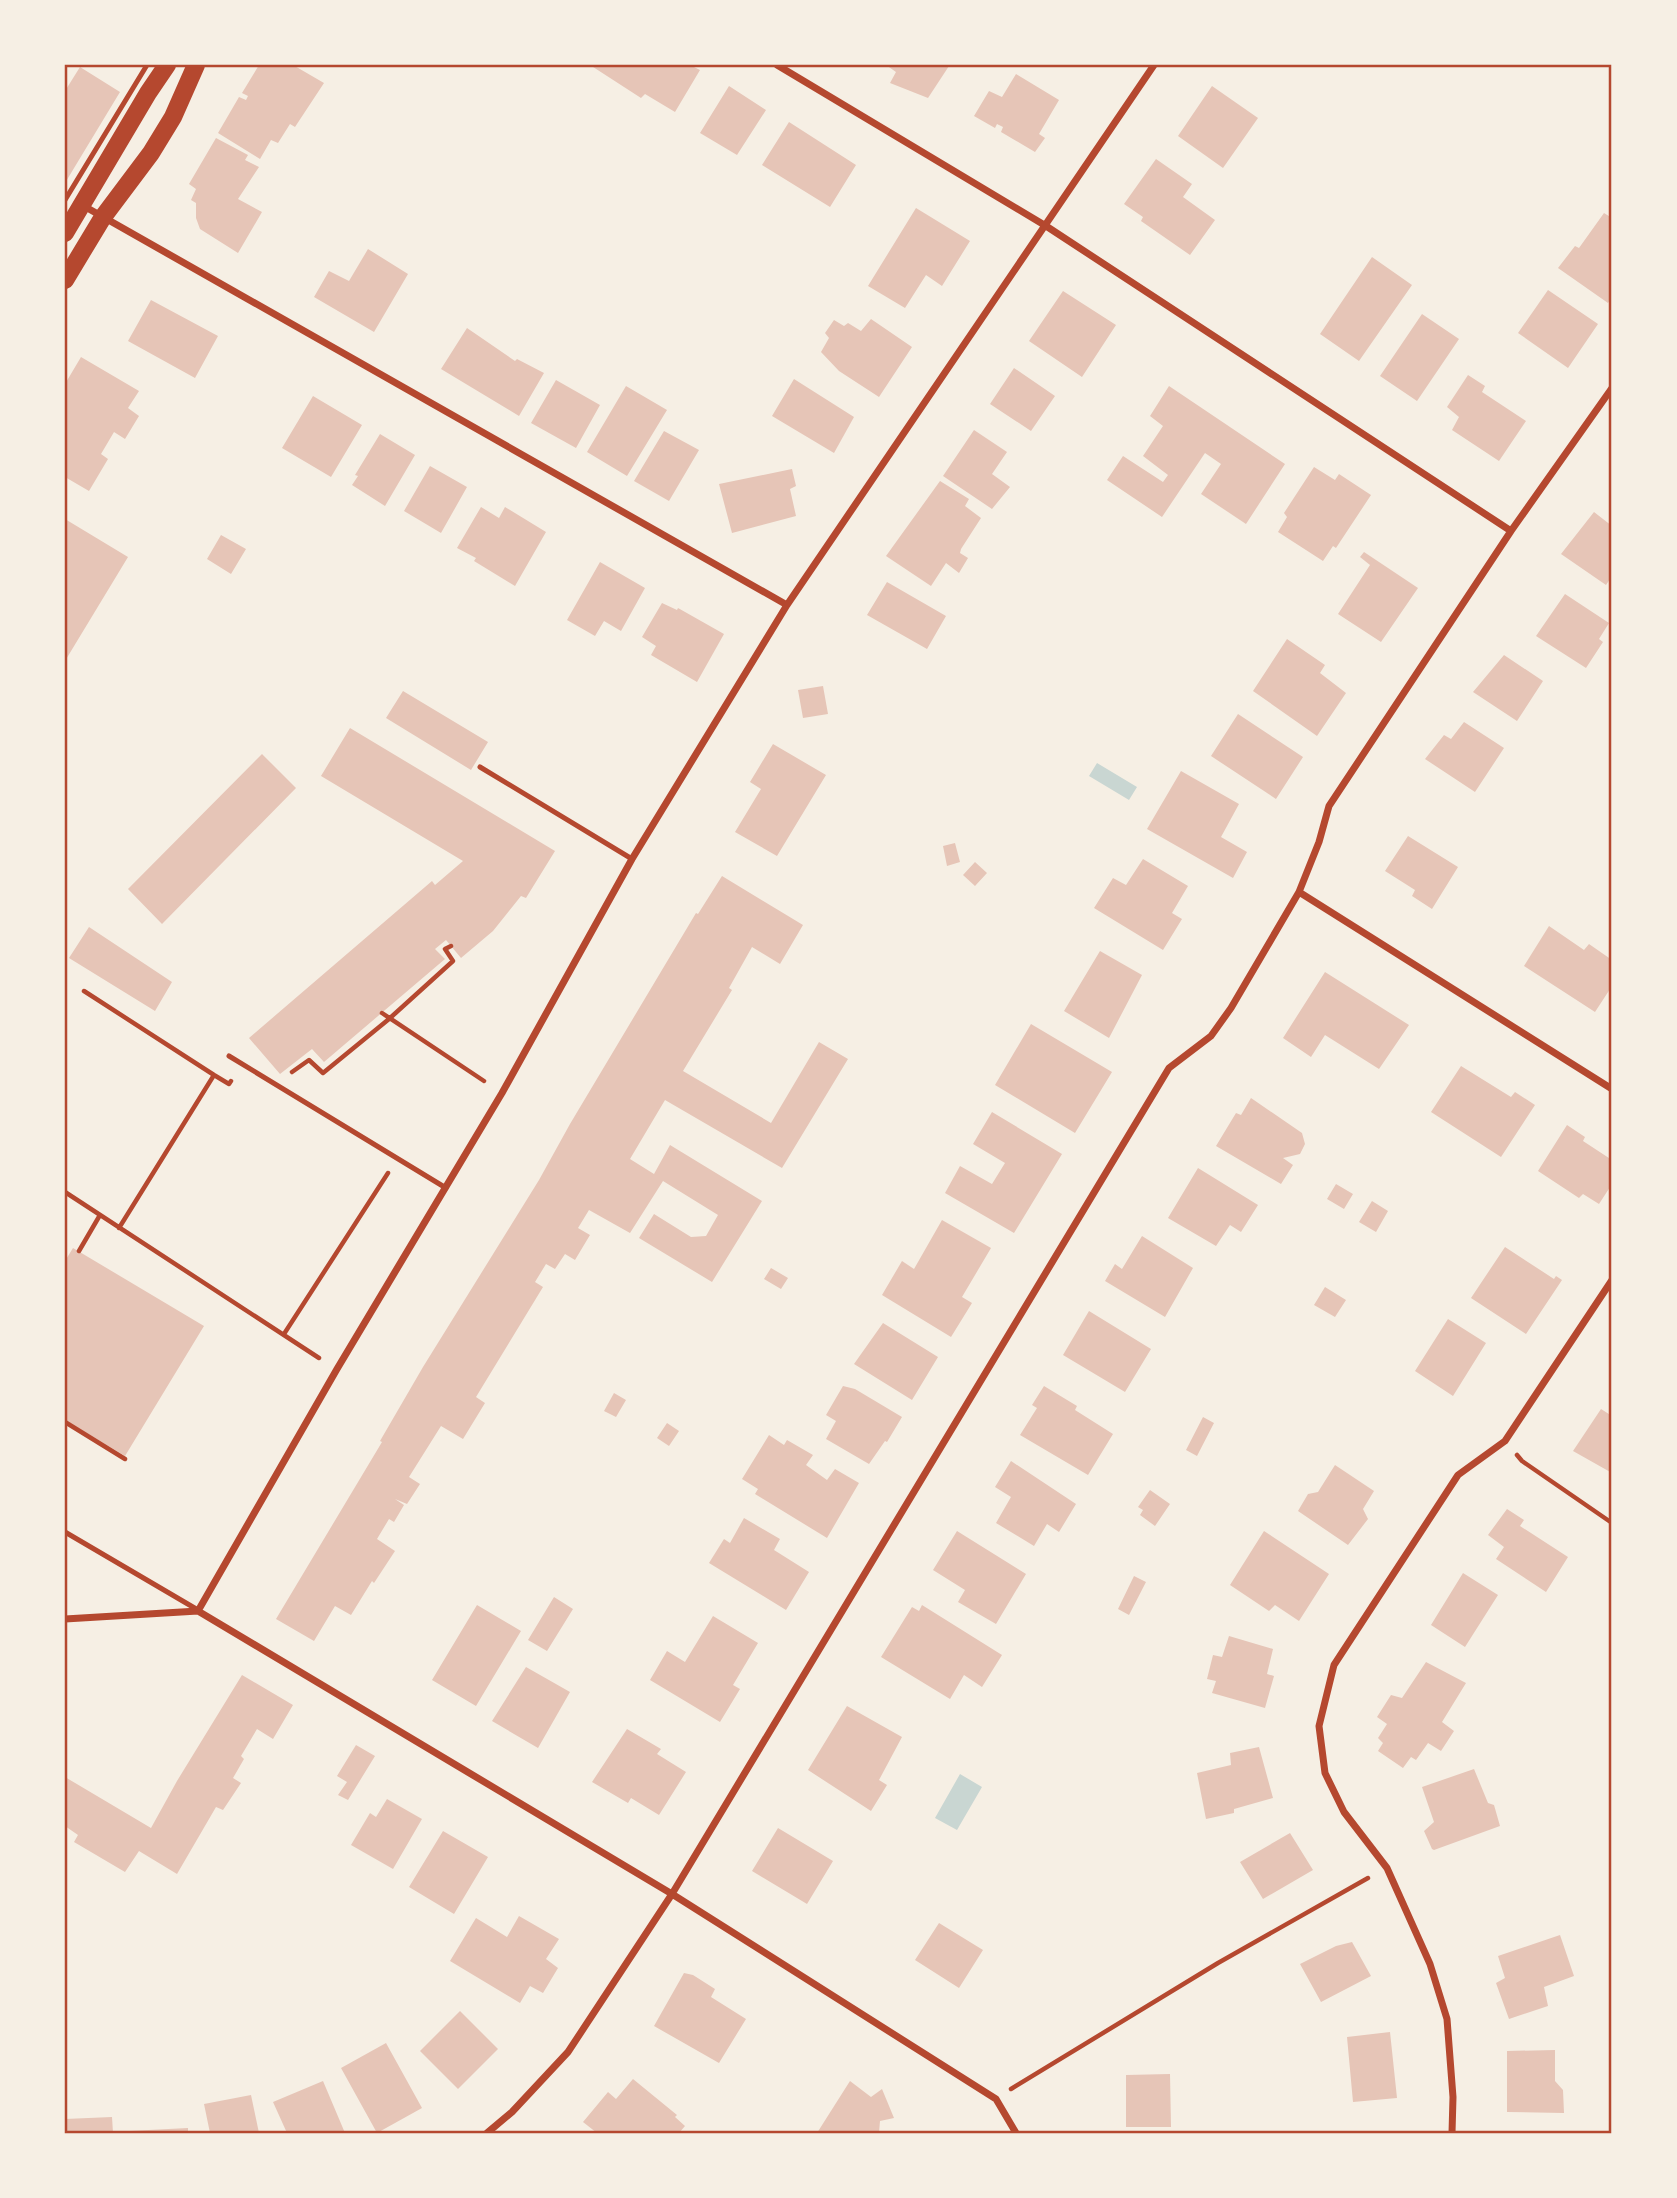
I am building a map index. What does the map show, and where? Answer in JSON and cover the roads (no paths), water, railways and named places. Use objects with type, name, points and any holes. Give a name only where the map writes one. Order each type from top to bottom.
[{"type":"main road","points":[[65,233],[73,202],[167,65]]},
{"type":"main road","points":[[65,280],[103,217],[173,117],[196,65]]},
{"type":"street","points":[[777,65],[1046,226],[1511,531]]},
{"type":"street","points":[[198,1611],[337,1369],[502,1093],[632,859],[787,605],[1154,65]]},
{"type":"street","points":[[73,202],[787,605]]},
{"type":"street","points":[[487,2133],[512,2112],[568,2052],[672,1894],[1169,1068],[1211,1036],[1231,1008],[1299,892],[1320,842],[1329,806],[1511,531],[1612,388]]},
{"type":"street","points":[[1299,892],[1612,1089]]},
{"type":"street","points":[[1452,2133],[1453,2096],[1447,2019],[1430,1964],[1387,1868],[1344,1812],[1325,1773],[1319,1726],[1334,1665],[1458,1475],[1505,1441],[1612,1280]]},
{"type":"street","points":[[65,1619],[198,1611],[672,1894],[996,2099],[1016,2133]]},
{"type":"lane","points":[[73,202],[147,65]]},
{"type":"lane","points":[[480,767],[632,859]]},
{"type":"lane","points":[[230,1057],[446,1188]]},
{"type":"lane","points":[[65,1532],[198,1611]]}]
